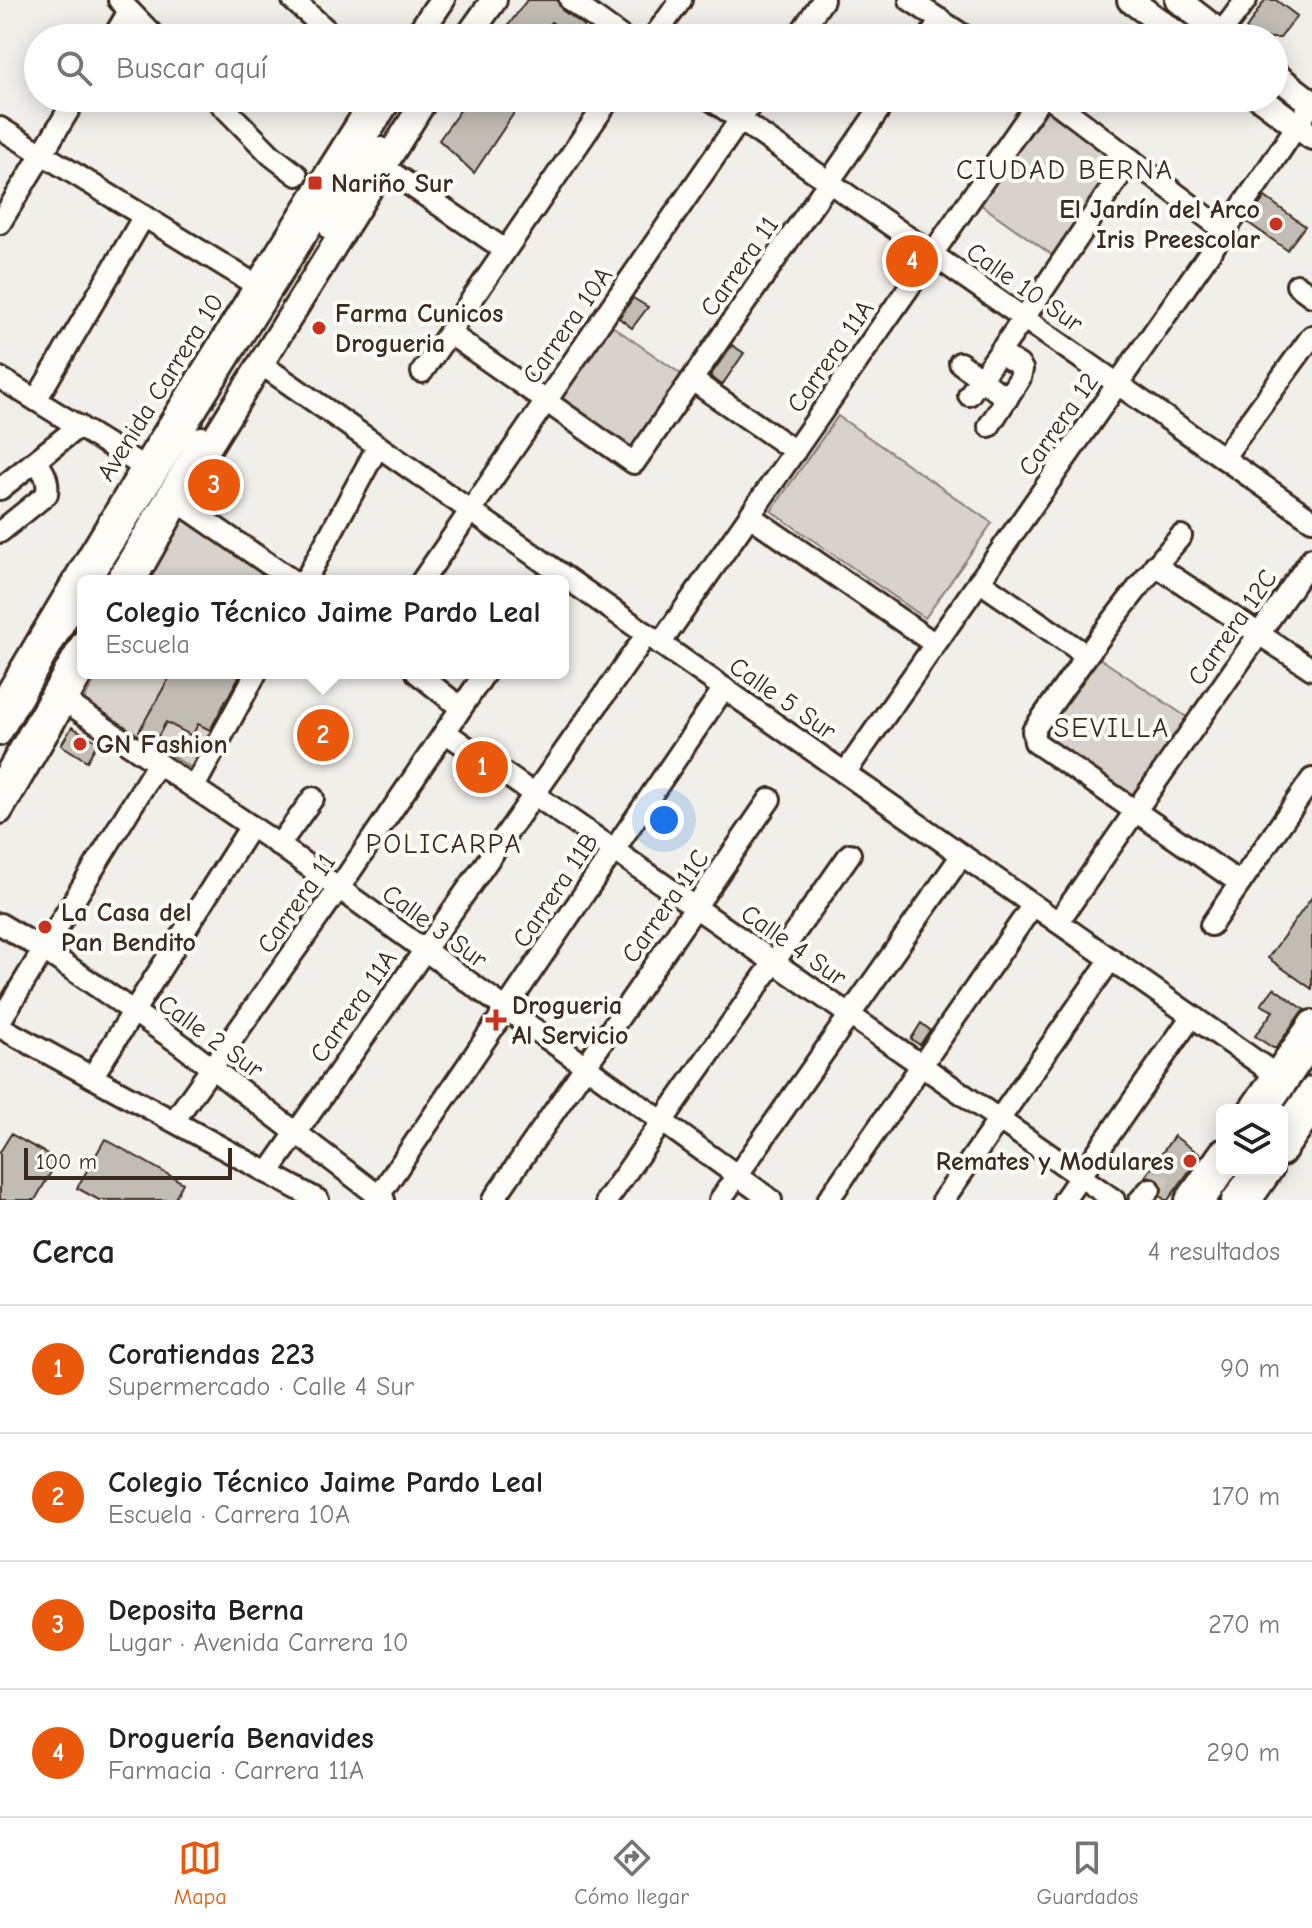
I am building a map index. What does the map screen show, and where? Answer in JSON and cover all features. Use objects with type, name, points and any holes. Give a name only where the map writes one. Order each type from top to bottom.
[{"type":"main road","points":[[426,24],[442,0]]},
{"type":"main road","points":[[477,24],[494,0]]},
{"type":"main road","points":[[1130,0],[1163,24]]},
{"type":"main road","points":[[1178,0],[1209,24]]},
{"type":"main road","points":[[1288,85],[1312,103]]},
{"type":"main road","name":"Avenida Carrera 10","points":[[77,575],[366,112]]},
{"type":"main road","points":[[136,575],[177,501],[417,112]]},
{"type":"main road","points":[[1278,112],[1304,132]]},
{"type":"main road","name":"Avenida Carrera 10","points":[[0,708],[77,575]]},
{"type":"main road","points":[[0,811],[77,679]]},
{"type":"main road","points":[[1255,1104],[1312,1023]]},
{"type":"main road","points":[[1288,1144],[1312,1110]]},
{"type":"main road","points":[[1191,1196],[1216,1161]]},
{"type":"main road","points":[[1249,1200],[1266,1176]]},
{"type":"street","points":[[293,0],[320,24]]},
{"type":"street","points":[[440,24],[455,0]]},
{"type":"street","points":[[464,24],[480,0]]},
{"type":"street","points":[[663,24],[681,0]]},
{"type":"street","points":[[807,24],[823,0]]},
{"type":"street","points":[[910,0],[947,24]]},
{"type":"street","points":[[1231,24],[1246,0]]},
{"type":"street","points":[[582,4],[606,24]]},
{"type":"street","points":[[118,24],[124,5],[142,24]]},
{"type":"street","points":[[938,24],[941,20]]},
{"type":"street","name":"Carrera 12","points":[[845,773],[1225,231],[1304,132],[1312,103]]},
{"type":"street","points":[[0,223],[68,112]]},
{"type":"street","points":[[229,112],[271,155],[297,175]]},
{"type":"street","points":[[93,575],[383,112]]},
{"type":"street","points":[[119,575],[169,489],[405,112]]},
{"type":"street","points":[[422,372],[600,112]]},
{"type":"street","name":"Calle 10 Sur","points":[[729,112],[1312,520]]},
{"type":"street","name":"Carrera 10A","points":[[426,575],[745,112]]},
{"type":"street","name":"Carrera 11","points":[[546,401],[634,463],[877,112]]},
{"type":"street","name":"Carrera 11A","points":[[268,1173],[534,794],[750,516],[1031,112]]},
{"type":"street","points":[[1069,112],[1225,231]]},
{"type":"street","points":[[0,128],[256,285]]},
{"type":"street","points":[[975,387],[1131,159]]},
{"type":"street","points":[[382,166],[505,250]]},
{"type":"street","points":[[36,400],[144,216]]},
{"type":"street","points":[[449,333],[546,401]]},
{"type":"street","points":[[1223,458],[1312,336]]},
{"type":"street","points":[[989,426],[1020,378],[1022,369],[1000,353]]},
{"type":"street","points":[[960,363],[975,387],[1007,399]]},
{"type":"street","name":"Calle 5 Sur","points":[[261,364],[470,511],[551,575]]},
{"type":"street","points":[[0,378],[144,467]]},
{"type":"street","points":[[692,380],[795,451]]},
{"type":"street","points":[[0,489],[79,426]]},
{"type":"street","points":[[308,575],[378,446]]},
{"type":"street","points":[[0,532],[47,494],[46,475],[36,461]]},
{"type":"street","points":[[177,501],[284,575]]},
{"type":"street","points":[[750,516],[935,644]]},
{"type":"street","points":[[1181,536],[1086,655],[1033,731],[1035,742],[1240,883]]},
{"type":"street","name":"Carrera 12C","points":[[1058,922],[1312,558]]},
{"type":"street","points":[[1155,565],[1312,669]]},
{"type":"street","points":[[979,581],[1086,655]]},
{"type":"street","name":"Calle 5 Sur","points":[[569,586],[654,639],[1276,1075]]},
{"type":"street","points":[[0,735],[77,601]]},
{"type":"street","points":[[0,783],[77,650]]},
{"type":"street","points":[[194,787],[253,679]]},
{"type":"street","points":[[425,679],[461,708]]},
{"type":"street","name":"Carrera 11","points":[[174,1121],[339,888],[481,679]]},
{"type":"street","name":"Carrera 11B","points":[[379,1199],[724,688]]},
{"type":"street","name":"Calle 3 Sur","points":[[65,701],[279,845],[771,1200]]},
{"type":"street","name":"Calle 4 Sur","points":[[445,732],[1114,1200]]},
{"type":"street","points":[[158,763],[0,1024],[318,1200]]},
{"type":"street","points":[[1211,925],[1240,883],[1304,806],[1312,779]]},
{"type":"street","points":[[279,845],[313,798]]},
{"type":"street","name":"Carrera 11C","points":[[493,1200],[770,799]]},
{"type":"street","points":[[92,1077],[251,826]]},
{"type":"street","points":[[607,1200],[850,854]]},
{"type":"street","points":[[720,1200],[962,855]]},
{"type":"street","points":[[828,1200],[1033,905]]},
{"type":"street","name":"Calle 2 Sur","points":[[0,924],[44,950],[212,1068],[379,1199]]},
{"type":"street","points":[[943,1200],[1111,959]]},
{"type":"street","points":[[1064,1200],[1192,1016]]},
{"type":"street","points":[[1272,1104],[1312,1046]]},
{"type":"street","points":[[1288,1121],[1312,1087]]},
{"type":"street","points":[[1191,1196],[1218,1176]]},
{"type":"street","points":[[1232,1200],[1249,1176]]},
{"type":"shaded area","points":[[1047,112],[1123,163],[1055,257],[980,204]]},
{"type":"shaded area","points":[[612,326],[681,374],[631,448],[560,400]]},
{"type":"shaded area","points":[[838,416],[992,523],[925,618],[771,511]]},
{"type":"shaded area","points":[[184,513],[275,575],[151,575]]},
{"type":"shaded area","points":[[1095,655],[1188,718],[1134,798],[1040,734]]},
{"type":"shaded area","points":[[95,679],[246,679],[196,771],[84,700]]},
{"type":"building","points":[[527,0],[557,0],[562,10],[581,24],[551,22],[509,24]]},
{"type":"building","points":[[1265,0],[1276,0],[1297,16],[1288,28],[1288,24],[1249,24]]},
{"type":"building","points":[[459,112],[515,112],[474,173],[439,140]]},
{"type":"building","name":"El Jardín del Arco Iris Preescolar","points":[[1265,197],[1305,226],[1287,250],[1247,222]]},
{"type":"building","points":[[633,298],[648,307],[632,328],[619,318]]},
{"type":"building","points":[[732,345],[744,353],[722,385],[710,376]]},
{"type":"building","points":[[218,462],[233,471],[218,496],[203,487]]},
{"type":"building","points":[[169,679],[238,679],[210,730],[198,724],[192,736],[166,722],[156,740],[139,731]]},
{"type":"building","name":"GN Fashion","points":[[72,727],[98,742],[87,761],[61,745]]},
{"type":"building","points":[[1312,897],[1312,989],[1268,958]]},
{"type":"building","points":[[1274,988],[1305,1010],[1276,1048],[1255,1036],[1273,1011],[1261,1005]]},
{"type":"building","points":[[921,1023],[930,1030],[920,1045],[911,1039]]},
{"type":"building","points":[[11,1134],[58,1160],[35,1200],[0,1200],[0,1152]]},
{"type":"building","points":[[1174,1136],[1201,1155],[1165,1200],[1160,1196],[1163,1186],[1159,1180],[1152,1176],[1145,1177]]},
{"type":"building","points":[[105,1139],[183,1183],[174,1200],[99,1200],[77,1188]]},
{"type":"tunnel","points":[[1150,1189],[1156,1183],[1175,1190]]},
{"type":"place","name":"Nariño Sur","points":[[315,183]]},
{"type":"place","name":"El Jardín del Arco Iris Preescolar","points":[[1276,224]]},
{"type":"place","name":"Droguería Benavides","points":[[912,261]]},
{"type":"place","name":"Farma Cunicos Drogueria","points":[[319,328]]},
{"type":"place","name":"Deposita Berna","points":[[214,485]]},
{"type":"place","name":"Colegio Técnico Jaime Pardo Leal","points":[[323,735]]},
{"type":"place","name":"GN Fashion","points":[[80,744]]},
{"type":"place","name":"Coratiendas 223","points":[[482,767]]},
{"type":"place","name":"La Casa del Pan Bendito","points":[[45,927]]},
{"type":"place","name":"Drogueria Al Servicio","points":[[496,1020]]},
{"type":"place","name":"Remates y Modulares","points":[[1190,1161]]},
{"type":"district","name":"CIUDAD BERNA","points":[[1065,169]]},
{"type":"district","name":"SEVILLA","points":[[1112,727]]},
{"type":"district","name":"POLICARPA","points":[[444,843]]}]
